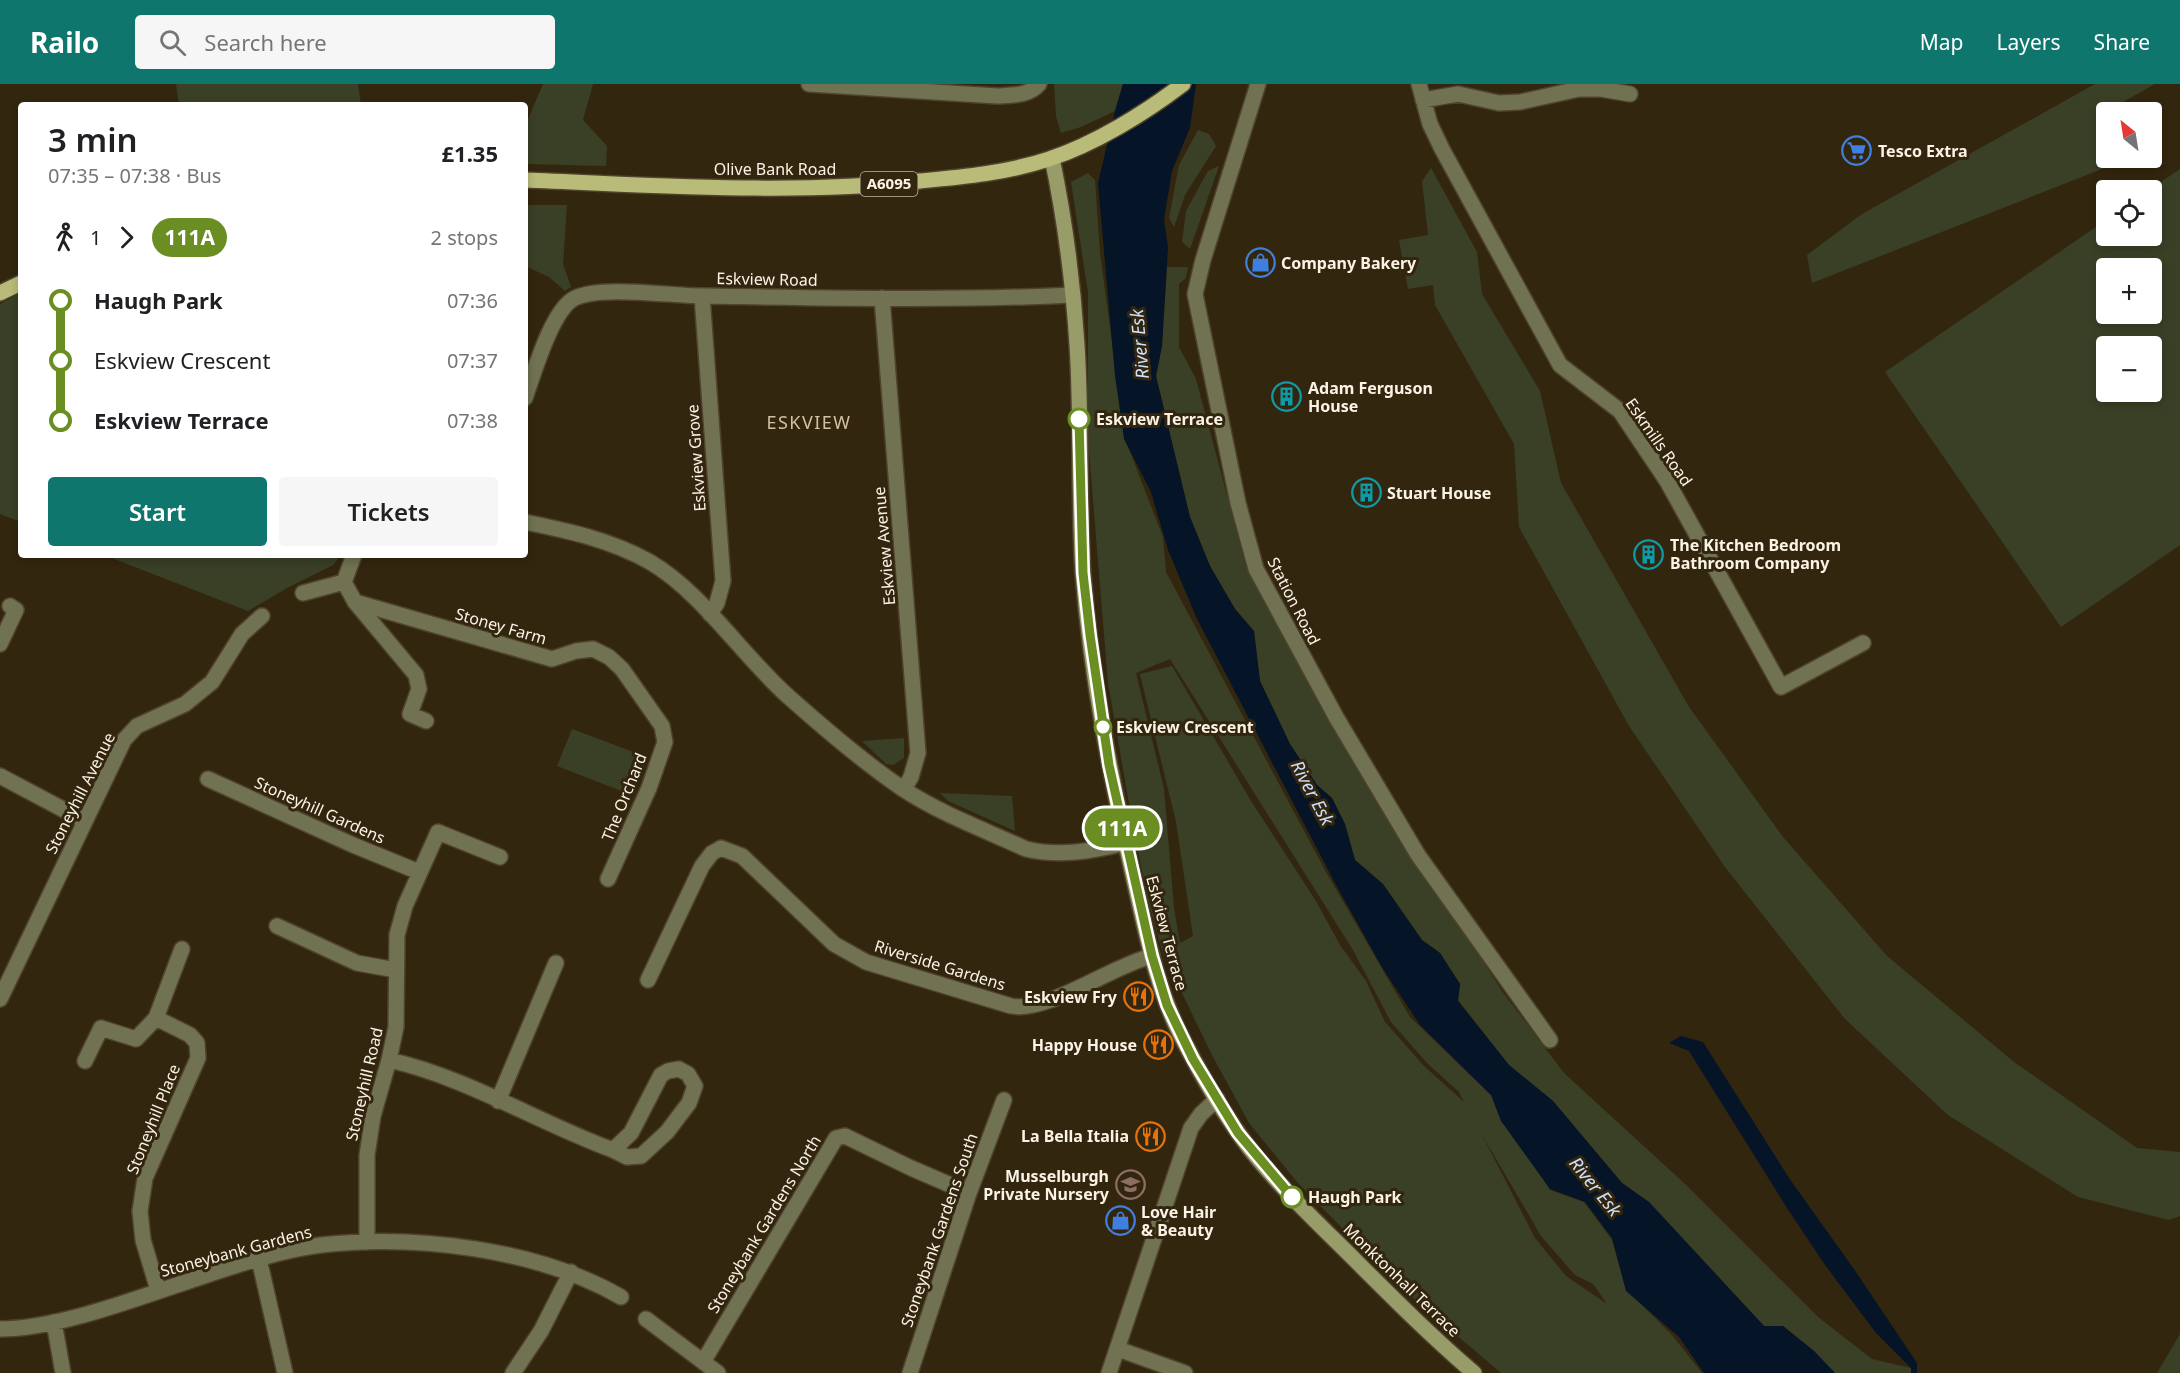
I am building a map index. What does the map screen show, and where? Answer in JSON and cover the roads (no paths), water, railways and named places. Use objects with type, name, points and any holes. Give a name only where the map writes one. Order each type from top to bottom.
[{"type":"main road","name":"Olive Bank Road","points":[[528,180],[766,189],[875,186],[979,175],[1052,158],[1142,113],[1184,84]]},
{"type":"main road","name":"Eskview Terrace","points":[[1052,158],[1067,238],[1073,295],[1077,347],[1083,573],[1109,765],[1152,956],[1167,1005],[1179,1033],[1217,1099]]},
{"type":"main road","points":[[0,293],[18,284]]},
{"type":"main road","name":"Monktonhall Terrace","points":[[1217,1099],[1238,1133],[1283,1188],[1398,1303],[1474,1373]]},
{"type":"street","points":[[809,84],[989,96],[1021,94],[1037,86]]},
{"type":"street","name":"Station Road","points":[[1258,84],[1203,260],[1195,294],[1238,503],[1256,569],[1336,717],[1418,855],[1550,1040]]},
{"type":"street","name":"Eskmills Road","points":[[1419,84],[1434,132],[1462,189],[1560,364],[1620,411],[1667,481],[1781,687],[1863,643]]},
{"type":"street","points":[[1423,100],[1458,94],[1499,103],[1510,103],[1579,89],[1601,89],[1630,94]]},
{"type":"street","name":"Eskview Road","points":[[528,390],[555,320],[564,306],[573,298],[595,291],[702,296],[999,299],[1073,295]]},
{"type":"street","name":"Eskview Grove","points":[[702,296],[723,581],[717,603],[710,614]]},
{"type":"street","name":"Eskview Avenue","points":[[882,298],[918,753],[911,777],[904,789]]},
{"type":"street","points":[[528,523],[591,536],[623,548],[652,563],[679,584],[710,614],[748,658],[788,697],[870,765],[931,805],[1026,849],[1040,853],[1068,853],[1125,843]]},
{"type":"street","points":[[353,558],[344,582],[355,602],[416,675],[419,689],[410,714],[426,722]]},
{"type":"street","points":[[303,593],[344,582]]},
{"type":"street","name":"Stoney Farm","points":[[355,602],[552,659],[576,651],[593,649],[609,657],[622,669],[662,726]]},
{"type":"street","points":[[0,644],[16,610],[10,606]]},
{"type":"street","name":"Stoneyhill Avenue","points":[[0,999],[124,740],[137,726],[185,704],[212,682],[242,634],[262,616]]},
{"type":"street","name":"The Orchard","points":[[608,879],[649,788],[665,742],[662,726]]},
{"type":"street","points":[[0,776],[86,821]]},
{"type":"street","name":"Stoneyhill Gardens","points":[[208,779],[353,845],[419,872]]},
{"type":"street","name":"Stoneyhill Road","points":[[367,1242],[367,1155],[373,1116],[396,1027],[398,935],[405,906],[438,832],[500,857]]},
{"type":"street","name":"Riverside Gardens","points":[[648,980],[702,866],[712,853],[721,848],[742,856],[834,944],[866,962],[1011,1006],[1020,1008],[1042,1004],[1127,964],[1152,956]]},
{"type":"street","points":[[277,926],[357,963],[396,970]]},
{"type":"street","points":[[85,1061],[101,1028],[136,1039],[156,1018],[183,949]]},
{"type":"street","points":[[498,1101],[556,963]]},
{"type":"street","name":"Stoneyhill Place","points":[[156,1018],[190,1035],[197,1043],[198,1058],[145,1178],[140,1211],[142,1240],[158,1290]]},
{"type":"street","points":[[389,1060],[462,1084],[572,1135],[627,1157],[641,1156],[667,1132],[689,1103],[695,1086],[688,1074],[679,1069],[661,1074],[631,1133],[613,1150]]},
{"type":"street","points":[[1109,1373],[1191,1128],[1201,1114],[1217,1099]]},
{"type":"street","name":"Stoneybank Gardens South","points":[[910,1373],[969,1193],[1004,1100]]},
{"type":"street","name":"Stoneybank Gardens North","points":[[703,1362],[836,1138],[845,1136],[969,1193]]},
{"type":"street","name":"Stoneybank Gardens","points":[[0,1329],[54,1322],[259,1259],[319,1245],[367,1242],[434,1244],[531,1260],[571,1272],[621,1296]]},
{"type":"street","points":[[259,1259],[285,1373]]},
{"type":"street","points":[[513,1373],[541,1331],[571,1272]]},
{"type":"street","points":[[646,1319],[718,1373]]},
{"type":"street","points":[[54,1322],[63,1373]]},
{"type":"street","points":[[1118,1349],[1185,1373]]},
{"type":"water","name":"River Esk","points":[[1123,84],[1196,84],[1190,128],[1172,171],[1164,219],[1168,248],[1162,346],[1156,376],[1190,517],[1210,566],[1235,609],[1254,631],[1260,681],[1290,744],[1317,785],[1332,798],[1345,824],[1355,860],[1383,884],[1422,940],[1440,953],[1460,984],[1458,1001],[1509,1065],[1553,1101],[1622,1183],[1649,1202],[1764,1326],[1783,1326],[1814,1351],[1835,1373],[1704,1373],[1679,1337],[1626,1291],[1612,1238],[1585,1202],[1550,1189],[1501,1121],[1491,1095],[1420,1025],[1383,969],[1336,885],[1197,619],[1168,550],[1151,492],[1124,439],[1115,376],[1098,183]]},
{"type":"water","points":[[1681,1036],[1703,1042],[1789,1178],[1917,1363],[1917,1373],[1911,1373],[1911,1368],[1876,1333],[1825,1265],[1689,1051],[1669,1043]]},
{"type":"place","name":"Tesco Extra","points":[[1857,151]]},
{"type":"place","name":"Company Bakery","points":[[1260,263]]},
{"type":"place","name":"Adam Ferguson House","points":[[1287,397]]},
{"type":"place","name":"Eskview Terrace","points":[[1079,419]]},
{"type":"place","name":"Stuart House","points":[[1366,493]]},
{"type":"place","name":"The Kitchen Bedroom Bathroom Company","points":[[1649,554]]},
{"type":"place","name":"Eskview Crescent","points":[[1103,727]]},
{"type":"place","name":"Eskview Fry","points":[[1138,997]]},
{"type":"place","name":"Happy House","points":[[1158,1045]]},
{"type":"place","name":"La Bella Italia","points":[[1150,1136]]},
{"type":"place","name":"Musselburgh Private Nursery","points":[[1130,1185]]},
{"type":"place","name":"Haugh Park","points":[[1292,1197]]},
{"type":"place","name":"Love Hair & Beauty","points":[[1120,1221]]},
{"type":"district","name":"ESKVIEW","points":[[809,423]]}]
